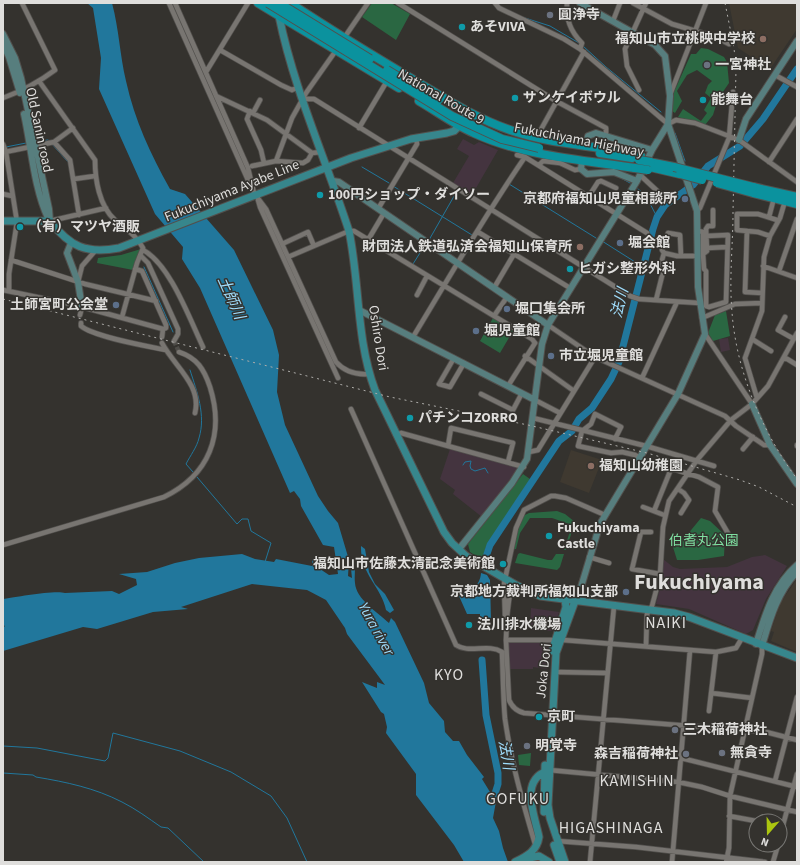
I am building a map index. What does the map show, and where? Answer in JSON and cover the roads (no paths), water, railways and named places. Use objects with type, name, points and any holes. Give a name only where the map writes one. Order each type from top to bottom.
[{"type":"highway","name":"National Route 9","points":[[258,3],[459,126],[505,145],[582,160],[638,167],[650,164],[674,170]]},
{"type":"highway","name":"Fukuchiyama Highway","points":[[268,3],[452,116],[502,139],[638,167]]},
{"type":"highway","points":[[279,3],[279,16]]},
{"type":"highway","name":"Fukuchiyama Highway","points":[[279,3],[469,119],[504,134],[540,146]]},
{"type":"highway","name":"National Route 9","points":[[290,3],[344,38],[468,112],[513,131],[540,138],[586,145],[638,167],[650,164],[674,170]]},
{"type":"highway","points":[[674,170],[753,190],[797,197]]},
{"type":"highway","points":[[753,190],[774,198],[797,204]]},
{"type":"main road","name":"Oshiro Dori","points":[[279,16],[299,87],[333,181],[349,231],[354,252],[364,354],[369,374],[396,435],[444,532],[466,556],[533,594],[565,600],[650,609],[689,617],[759,645],[797,658]]},
{"type":"main road","points":[[459,126],[468,112]]},
{"type":"main road","name":"Fukuchiyama Ayabe Line","points":[[50,221],[71,243],[78,247],[95,251],[119,248],[327,167],[387,146],[416,138],[447,134],[459,126]]},
{"type":"main road","points":[[3,221],[50,221]]},
{"type":"main road","name":"Joka Dori","points":[[565,600],[566,607],[556,641],[543,811],[565,862]]},
{"type":"main road","name":"Joka Dori","points":[[551,715],[556,641],[569,607],[574,601]]},
{"type":"main road","points":[[516,862],[535,850],[539,837],[530,799],[530,793],[533,780],[547,771]]},
{"type":"main road","name":"Joka Dori","points":[[555,841],[560,862]]},
{"type":"main road","points":[[535,850],[546,861]]},
{"type":"street","points":[[3,98],[39,81],[55,70],[22,3]]},
{"type":"street","points":[[169,3],[338,378]]},
{"type":"street","points":[[175,3],[248,168],[255,196],[266,209],[336,362],[346,371],[355,374],[369,374]]},
{"type":"street","points":[[206,72],[247,3]]},
{"type":"street","points":[[276,162],[292,118],[303,99],[368,3]]},
{"type":"street","points":[[398,3],[556,102],[606,128],[606,136]]},
{"type":"street","points":[[495,3],[499,8],[581,46]]},
{"type":"street","points":[[567,3],[567,18],[571,28],[582,42],[581,46],[584,52],[668,124]]},
{"type":"street","points":[[580,3],[655,45],[665,56],[670,96],[668,124],[697,211],[701,255],[704,269],[706,271],[706,306],[723,304],[726,302],[728,235],[706,236]]},
{"type":"street","points":[[613,21],[620,3]]},
{"type":"street","points":[[633,3],[672,24],[716,37],[729,44]]},
{"type":"street","points":[[639,90],[627,66],[625,49],[646,3]]},
{"type":"street","points":[[670,96],[706,3]]},
{"type":"street","points":[[3,34],[15,58],[49,209],[50,221],[106,208]]},
{"type":"street","points":[[741,142],[746,119],[797,41]]},
{"type":"street","name":"Old Sanin road","points":[[3,44],[21,90]]},
{"type":"street","points":[[220,50],[281,85],[292,90],[299,87]]},
{"type":"street","points":[[539,133],[584,52]]},
{"type":"street","points":[[775,75],[797,87]]},
{"type":"street","points":[[39,81],[96,160],[96,176],[106,208],[114,219],[141,240],[143,250],[135,269],[122,317]]},
{"type":"street","points":[[359,128],[387,81]]},
{"type":"street","points":[[697,211],[700,208],[729,138],[733,92]]},
{"type":"street","points":[[216,96],[267,120],[312,153],[322,152]]},
{"type":"street","points":[[303,99],[314,99],[387,146],[490,208],[632,297],[639,299],[699,303]]},
{"type":"street","points":[[260,100],[247,119],[261,150],[264,163]]},
{"type":"street","points":[[769,162],[797,119]]},
{"type":"street","points":[[459,549],[524,467],[529,452],[542,344],[548,325],[616,214],[638,167],[652,150],[668,124],[673,120],[695,123],[741,142],[797,182]]},
{"type":"street","points":[[4,152],[54,142],[73,128]]},
{"type":"street","points":[[586,145],[591,134],[596,133],[652,150]]},
{"type":"street","points":[[378,209],[418,144],[416,138]]},
{"type":"street","points":[[54,142],[70,160],[79,215]]},
{"type":"street","points":[[3,144],[17,222],[11,260],[9,290]]},
{"type":"street","points":[[252,166],[276,162],[303,162],[308,160],[312,153]]},
{"type":"street","points":[[517,155],[525,157],[539,165],[646,233]]},
{"type":"street","points":[[413,337],[478,232],[490,208],[525,157]]},
{"type":"street","points":[[581,169],[582,160]]},
{"type":"street","points":[[539,165],[543,161],[560,163],[575,170],[581,169]]},
{"type":"street","points":[[581,169],[586,174],[614,172],[638,167]]},
{"type":"street","points":[[638,167],[667,200]]},
{"type":"street","points":[[74,179],[96,176]]},
{"type":"street","points":[[333,181],[339,182],[595,357],[678,394],[731,420],[736,426],[753,436],[764,445],[770,445]]},
{"type":"street","points":[[589,196],[598,182],[601,181],[616,188]]},
{"type":"street","points":[[3,194],[12,196]]},
{"type":"street","points":[[769,217],[774,198]]},
{"type":"street","points":[[757,398],[745,358],[762,310],[763,266],[770,236],[774,231],[785,201]]},
{"type":"street","points":[[664,253],[681,256],[701,255],[707,253],[707,228],[713,226],[713,210]]},
{"type":"street","points":[[368,240],[384,213]]},
{"type":"street","points":[[770,236],[758,232],[737,230],[737,214],[758,214],[777,220]]},
{"type":"street","points":[[779,271],[797,219]]},
{"type":"street","points":[[288,257],[349,231],[354,231],[532,339],[535,343],[542,344]]},
{"type":"street","points":[[747,231],[745,292],[762,293]]},
{"type":"street","points":[[282,244],[308,232],[314,246]]},
{"type":"street","points":[[478,232],[570,288]]},
{"type":"street","points":[[656,300],[664,268],[660,267],[664,253],[662,250],[666,234],[670,233],[680,235],[681,256]]},
{"type":"street","points":[[71,243],[67,253],[78,282],[82,307],[80,315]]},
{"type":"street","points":[[707,248],[728,247]]},
{"type":"street","points":[[143,250],[151,255],[172,282],[203,347]]},
{"type":"street","points":[[78,282],[82,266],[95,251]]},
{"type":"street","points":[[494,288],[514,254]]},
{"type":"street","points":[[701,255],[699,303],[705,334],[752,404],[770,445],[797,484]]},
{"type":"street","points":[[140,258],[142,271],[166,325],[166,328],[163,329],[162,338]]},
{"type":"street","points":[[140,258],[148,263],[178,329],[178,334],[174,341]]},
{"type":"street","points":[[11,260],[78,282],[156,301]]},
{"type":"street","points":[[763,266],[797,278]]},
{"type":"street","points":[[135,269],[142,271]]},
{"type":"street","points":[[417,295],[427,276]]},
{"type":"street","points":[[3,290],[9,290],[82,307],[163,329]]},
{"type":"street","points":[[494,316],[507,297]]},
{"type":"street","points":[[642,378],[677,302]]},
{"type":"street","points":[[702,318],[735,304],[762,303]]},
{"type":"street","points":[[359,310],[560,413]]},
{"type":"street","points":[[785,317],[778,330],[794,339]]},
{"type":"street","points":[[81,323],[81,326],[86,330],[98,334],[166,350]]},
{"type":"street","points":[[646,646],[647,614],[650,609],[660,574],[664,515],[669,501],[689,474],[697,460],[731,420],[752,404],[768,386],[797,333]]},
{"type":"street","points":[[574,601],[578,597],[589,557],[605,515],[678,394],[705,334]]},
{"type":"street","points":[[752,339],[771,351]]},
{"type":"street","points":[[162,343],[196,392],[197,404],[195,413]]},
{"type":"street","points":[[508,386],[525,356],[535,343]]},
{"type":"street","points":[[3,546],[164,497],[186,484],[197,473],[214,440],[216,411],[206,375],[191,356],[179,352]]},
{"type":"street","points":[[525,356],[574,390]]},
{"type":"street","points":[[529,452],[538,450],[595,357]]},
{"type":"street","points":[[784,357],[797,365]]},
{"type":"street","points":[[454,358],[439,384],[450,387],[464,363]]},
{"type":"street","points":[[481,394],[513,410],[522,393]]},
{"type":"street","points":[[351,409],[456,644],[462,649],[496,648],[504,650],[508,653],[509,700],[512,706],[519,712],[766,732],[797,740]]},
{"type":"street","points":[[580,430],[590,424],[595,414],[621,427],[615,439]]},
{"type":"street","points":[[533,418],[646,446],[714,466]]},
{"type":"street","points":[[448,446],[452,428],[513,443],[508,462]]},
{"type":"street","points":[[580,430],[578,446],[612,453],[622,452],[699,477],[718,487],[715,511],[729,535]]},
{"type":"street","points":[[396,435],[401,433],[524,467]]},
{"type":"street","points":[[743,449],[753,436]]},
{"type":"street","points":[[654,511],[671,469]]},
{"type":"street","points":[[678,489],[684,493],[688,500],[681,513]]},
{"type":"street","points":[[507,617],[505,615],[505,579],[516,528],[522,514],[528,507],[551,496],[556,496],[566,498],[605,515]]},
{"type":"street","points":[[643,507],[664,515]]},
{"type":"street","points":[[652,532],[641,532],[632,569],[660,574]]},
{"type":"street","points":[[589,557],[609,563]]},
{"type":"street","points":[[727,860],[730,796],[762,652],[759,645],[768,608],[774,594],[797,565]]},
{"type":"street","points":[[759,645],[775,604],[787,584],[797,572]]},
{"type":"street","points":[[510,592],[504,650],[505,718],[510,751],[535,850]]},
{"type":"street","points":[[590,862],[606,673],[614,606]]},
{"type":"street","points":[[506,640],[646,646],[716,652],[736,648],[742,638]]},
{"type":"street","points":[[672,862],[690,650]]},
{"type":"street","points":[[709,711],[716,652]]},
{"type":"street","points":[[555,672],[606,673]]},
{"type":"street","points":[[711,693],[752,698]]},
{"type":"street","points":[[775,782],[797,697]]},
{"type":"street","points":[[681,758],[795,786]]},
{"type":"street","points":[[547,771],[678,782],[797,812]]},
{"type":"street","points":[[786,813],[795,786],[797,774]]},
{"type":"street","points":[[729,816],[748,820]]},
{"type":"street","points":[[555,841],[591,842],[673,851],[727,860],[764,862]]},
{"type":"water","points":[[87,3],[112,3],[124,72],[134,110],[150,150],[170,189],[185,194],[234,250],[273,330],[279,355],[277,392],[285,425],[318,496],[338,523],[349,560],[348,576],[352,578],[351,569],[354,562],[355,583],[359,594],[368,605],[389,623],[391,618],[395,622],[424,683],[429,703],[444,721],[445,732],[453,741],[459,741],[467,755],[484,777],[482,779],[490,792],[497,796],[493,818],[499,831],[508,862],[464,862],[454,845],[416,795],[416,774],[386,733],[387,727],[384,714],[381,712],[362,682],[377,688],[377,682],[385,685],[347,634],[345,628],[326,600],[307,590],[252,584],[181,607],[188,609],[153,612],[97,629],[83,627],[3,651],[3,628],[5,626],[3,625],[3,599],[53,592],[65,593],[112,591],[119,594],[137,585],[136,579],[119,574],[147,572],[175,563],[199,558],[242,554],[255,559],[274,562],[276,559],[312,566],[312,559],[317,567],[329,575],[338,574],[334,547],[323,545],[301,506],[300,499],[294,491],[290,493],[200,288],[182,259],[183,247],[155,214],[99,89],[101,58],[93,8]]},
{"type":"water","points":[[361,546],[365,549],[369,572],[375,584],[385,594],[394,610],[390,613],[386,610],[384,602],[367,573]]},
{"type":"water","points":[[481,573],[487,575],[490,580],[491,621],[487,628],[480,628],[480,614],[467,614],[459,596],[471,590],[479,582]]},
{"type":"waterway","points":[[522,17],[550,26],[579,43]]},
{"type":"waterway","points":[[583,46],[661,112]]},
{"type":"waterway","name":"法川","points":[[485,560],[490,545],[559,441],[572,431],[579,419],[592,408],[611,379],[619,362],[657,217],[665,205],[693,185],[708,166],[740,146],[763,119],[797,69]]},
{"type":"waterway","points":[[675,133],[685,161]]},
{"type":"waterway","points":[[37,141],[48,140]]},
{"type":"waterway","points":[[6,147],[26,143]]},
{"type":"waterway","points":[[52,144],[68,162]]},
{"type":"waterway","points":[[362,167],[389,183]]},
{"type":"waterway","points":[[621,178],[630,183]]},
{"type":"waterway","points":[[509,184],[596,238]]},
{"type":"waterway","points":[[393,186],[472,235]]},
{"type":"waterway","points":[[638,189],[645,194],[657,217]]},
{"type":"waterway","points":[[429,240],[457,191]]},
{"type":"waterway","points":[[602,241],[643,267]]},
{"type":"waterway","points":[[413,264],[425,245]]},
{"type":"waterway","points":[[144,267],[173,332]]},
{"type":"waterway","points":[[190,370],[200,404],[202,421],[198,441],[186,464],[193,472]]},
{"type":"waterway","points":[[463,465],[465,462],[471,461],[471,469],[475,471],[485,468],[488,473]]},
{"type":"waterway","points":[[197,477],[237,524],[242,519],[248,519],[251,531],[271,543],[265,562]]},
{"type":"waterway","name":"法川","points":[[482,660],[486,715],[498,773],[498,784],[492,803]]},
{"type":"waterway","points":[[3,746],[37,748],[105,761],[108,758],[113,733],[180,751],[231,772],[271,796],[287,818],[307,862]]},
{"type":"waterway","points":[[3,773],[33,775],[36,777],[80,786],[112,797],[161,827],[168,828],[204,862]]},
{"type":"waterway","points":[[431,862],[439,862]]},
{"type":"tunnel","points":[[174,341],[179,352]]},
{"type":"railway","points":[[725,3],[734,48],[736,69],[731,287],[735,334],[739,356],[753,400],[762,421],[784,461],[797,479]]},
{"type":"railway","points":[[3,299],[390,397],[528,425],[647,453],[740,480],[759,487],[797,507]]},
{"type":"place","name":"圓浄寺","points":[[550,15]]},
{"type":"place","name":"あそVIVA","points":[[462,27]]},
{"type":"place","name":"福知山市立桃映中学校","points":[[763,39]]},
{"type":"place","name":"一宮神社","points":[[707,65]]},
{"type":"place","name":"サンケイボウル","points":[[515,98]]},
{"type":"place","name":"能舞台","points":[[703,100]]},
{"type":"place","name":"100円ショップ・ダイソー","points":[[320,195]]},
{"type":"place","name":"京都府福知山児童相談所","points":[[685,199]]},
{"type":"place","name":"（有）マツヤ酒販","points":[[20,227]]},
{"type":"place","name":"堀会館","points":[[620,243]]},
{"type":"place","name":"財団法人鉄道弘済会福知山保育所","points":[[580,247]]},
{"type":"place","name":"ヒガシ整形外科","points":[[570,269]]},
{"type":"place","name":"土師宮町公会堂","points":[[116,305]]},
{"type":"place","name":"堀口集会所","points":[[507,309]]},
{"type":"place","name":"堀児童館","points":[[476,331]]},
{"type":"place","name":"市立堀児童館","points":[[551,356]]},
{"type":"place","name":"パチンコZORRO","points":[[410,418]]},
{"type":"place","name":"福知山幼稚園","points":[[591,466]]},
{"type":"place","name":"Fukuchiyama Castle","points":[[549,536]]},
{"type":"place","name":"福知山市佐藤太清記念美術館","points":[[503,564]]},
{"type":"place","name":"京都地方裁判所福知山支部","points":[[626,592]]},
{"type":"place","name":"法川排水機場","points":[[469,625]]},
{"type":"place","name":"京町","points":[[539,717]]},
{"type":"place","name":"三木稲荷神社","points":[[675,730]]},
{"type":"place","name":"明覚寺","points":[[527,746]]},
{"type":"place","name":"無貪寺","points":[[722,753]]},
{"type":"place","name":"森吉稲荷神社","points":[[686,754]]},
{"type":"district","name":"Fukuchiyama","points":[[699,582]]},
{"type":"district","name":"NAIKI","points":[[666,623]]},
{"type":"district","name":"KYO","points":[[449,675]]},
{"type":"district","name":"KAMISHIN","points":[[637,781]]},
{"type":"district","name":"GOFUKU","points":[[518,799]]},
{"type":"district","name":"HIGASHINAGA","points":[[611,828]]},
{"type":"water label","name":"土師川","points":[[231,298]]},
{"type":"water label","name":"Yura river","points":[[376,629]]},
{"type":"park label","name":"伯耆丸公園","points":[[704,541]]}]
